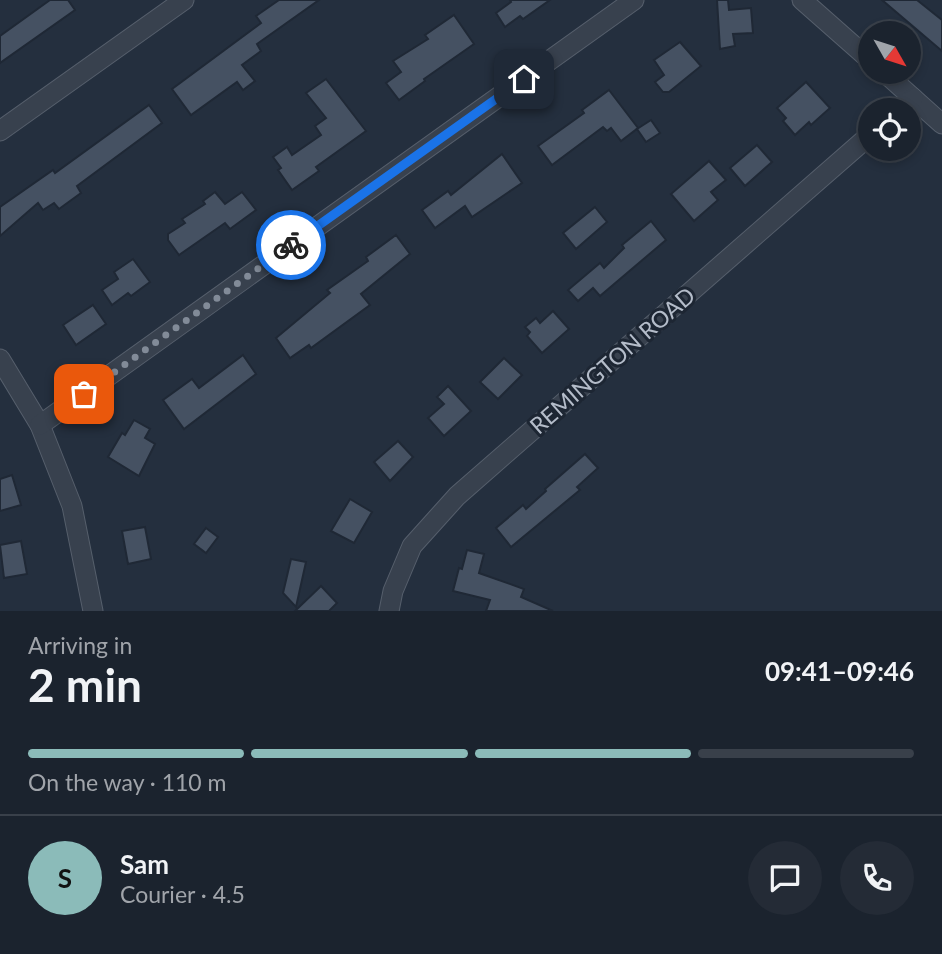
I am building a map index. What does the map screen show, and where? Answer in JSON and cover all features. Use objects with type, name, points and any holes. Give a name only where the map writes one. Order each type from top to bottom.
[{"type":"street","points":[[0,131],[184,0]]},
{"type":"street","points":[[40,425],[634,0]]},
{"type":"street","points":[[802,0],[858,49]]},
{"type":"street","points":[[921,112],[942,124]]},
{"type":"street","name":"REMINGTON ROAD","points":[[389,611],[393,591],[412,546],[457,496],[858,145]]},
{"type":"street","points":[[0,359],[40,425],[72,506],[93,611]]},
{"type":"building","points":[[50,0],[68,0],[75,10],[0,63],[0,36]]},
{"type":"building","points":[[279,0],[319,0],[257,44],[261,51],[242,65],[255,81],[243,90],[237,82],[191,115],[172,89],[261,23],[256,16]]},
{"type":"building","points":[[510,0],[550,0],[523,19],[520,16],[505,27],[496,13],[511,2]]},
{"type":"building","points":[[717,0],[728,0],[729,10],[751,8],[753,33],[733,34],[735,46],[720,49]]},
{"type":"building","points":[[882,0],[917,0],[942,20],[942,51],[921,33],[921,21],[907,21]]},
{"type":"building","points":[[454,15],[474,44],[399,100],[386,83],[401,72],[393,61],[428,39],[425,35]]},
{"type":"building","points":[[680,42],[701,66],[669,92],[663,92],[655,82],[664,75],[654,60]]},
{"type":"building","points":[[326,79],[366,131],[316,167],[319,171],[292,190],[278,170],[281,168],[273,157],[287,147],[292,155],[321,135],[315,126],[326,118],[306,93]]},
{"type":"building","points":[[806,82],[830,108],[795,135],[783,121],[786,118],[777,108]]},
{"type":"building","points":[[609,90],[638,128],[621,141],[611,128],[607,131],[603,127],[552,165],[538,146],[584,113],[582,110]]},
{"type":"building","points":[[149,105],[162,123],[77,186],[81,193],[59,209],[54,203],[43,210],[38,203],[0,236],[0,207],[53,170],[55,173]]},
{"type":"building","points":[[651,120],[660,133],[646,142],[637,129]]},
{"type":"building","points":[[757,145],[772,162],[745,186],[730,168]]},
{"type":"building","points":[[502,154],[522,183],[472,217],[465,206],[435,228],[422,210],[448,191],[451,195]]},
{"type":"building","points":[[709,161],[726,180],[711,192],[718,200],[694,221],[671,194]]},
{"type":"building","points":[[215,192],[225,204],[242,192],[256,210],[230,229],[225,223],[179,255],[168,240],[168,234],[185,223],[182,219],[205,204],[203,201]]},
{"type":"building","points":[[595,207],[607,222],[576,249],[563,233]]},
{"type":"building","points":[[651,221],[666,240],[600,296],[593,288],[578,301],[568,290],[600,263],[604,268],[624,248],[622,245]]},
{"type":"building","points":[[396,235],[410,254],[361,294],[370,305],[311,348],[309,345],[290,358],[276,338],[330,293],[327,290],[368,261],[366,257]]},
{"type":"building","points":[[133,259],[150,282],[131,296],[128,293],[112,305],[102,290],[118,279],[114,272]]},
{"type":"building","points":[[93,305],[106,324],[76,345],[63,325]]},
{"type":"building","points":[[553,311],[569,329],[542,353],[527,336],[530,332],[525,327],[536,318],[540,323]]},
{"type":"building","points":[[243,355],[256,374],[184,429],[163,400],[192,379],[199,388]]},
{"type":"building","points":[[504,358],[522,375],[498,399],[480,382]]},
{"type":"building","points":[[448,386],[471,411],[444,436],[428,418],[444,404],[437,397]]},
{"type":"building","points":[[134,420],[150,429],[145,438],[155,444],[139,476],[108,457],[122,433],[125,435]]},
{"type":"building","points":[[398,441],[413,457],[390,481],[374,462]]},
{"type":"building","points":[[585,454],[598,468],[577,487],[580,490],[511,547],[496,528],[523,505],[526,509]]},
{"type":"building","points":[[12,475],[21,505],[0,511],[0,479]]},
{"type":"building","points":[[350,499],[372,512],[354,543],[331,531]]},
{"type":"building","points":[[145,527],[151,559],[128,564],[122,531]]},
{"type":"building","points":[[206,528],[218,537],[206,553],[194,544]]},
{"type":"building","points":[[21,541],[27,574],[4,578],[0,545]]},
{"type":"building","points":[[467,550],[484,554],[479,573],[524,589],[521,597],[553,611],[486,611],[490,600],[453,591]]},
{"type":"building","points":[[291,559],[306,562],[296,607],[283,593]]},
{"type":"building","points":[[321,586],[337,603],[329,611],[295,611]]},
{"type":"way so far","points":[[84,394],[291,245]]},
{"type":"route","points":[[291,245],[524,79]]}]
